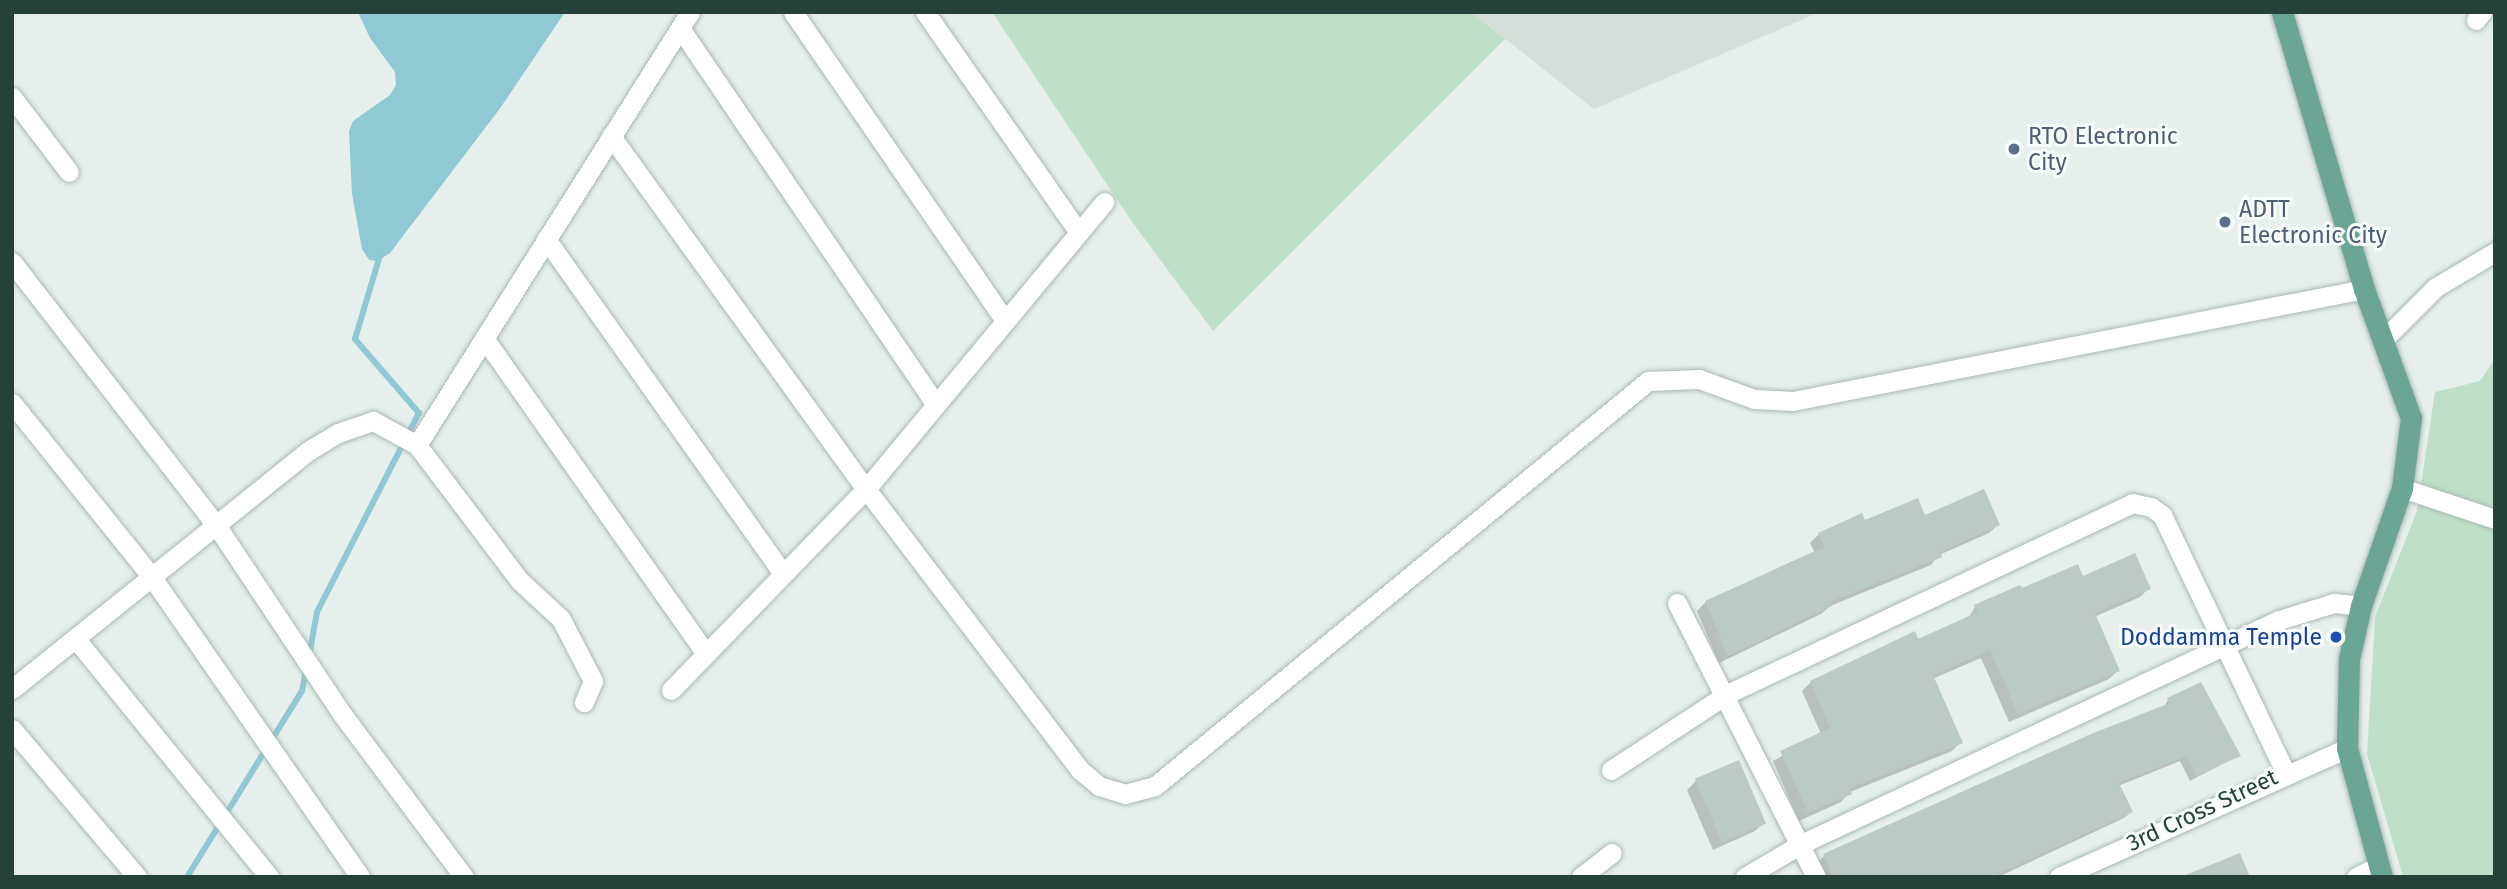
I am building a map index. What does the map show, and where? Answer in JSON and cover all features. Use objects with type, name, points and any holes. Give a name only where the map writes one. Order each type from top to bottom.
[{"type":"main road","points":[[2282,12],[2364,289],[2385,338],[2411,418],[2402,488],[2361,606],[2349,659],[2347,748],[2381,872]]},
{"type":"street","points":[[793,12],[1005,321]]},
{"type":"street","points":[[925,12],[1079,233]]},
{"type":"street","points":[[417,445],[685,20],[936,404]]},
{"type":"street","points":[[12,97],[69,172]]},
{"type":"street","points":[[611,135],[866,489],[1080,770],[1099,786],[1125,794],[1155,786],[1648,381],[1699,379],[1754,399],[1793,401],[2364,289]]},
{"type":"street","points":[[671,690],[866,489],[1104,202]]},
{"type":"street","points":[[546,239],[783,574]]},
{"type":"street","points":[[2385,338],[2436,287],[2495,252]]},
{"type":"street","points":[[12,262],[216,525],[342,714],[464,877]]},
{"type":"street","points":[[484,338],[706,654]]},
{"type":"street","points":[[12,403],[152,576],[360,877]]},
{"type":"street","points":[[12,689],[308,451],[338,433],[373,421],[417,445],[520,581],[561,619],[593,681],[584,702]]},
{"type":"street","points":[[2402,488],[2495,519]]},
{"type":"street","points":[[1611,770],[1727,694],[2132,503],[2151,507],[2162,515],[2285,772]]},
{"type":"street","points":[[1677,603],[1727,694],[1816,877]]},
{"type":"street","points":[[1745,877],[1801,844],[2279,620],[2334,603],[2361,606]]},
{"type":"street","points":[[75,638],[269,877]]},
{"type":"street","points":[[12,729],[137,877]]},
{"type":"street","name":"3rd Cross Street","points":[[2059,877],[2285,772],[2347,748]]},
{"type":"street","points":[[1581,877],[1612,853]]},
{"type":"street","points":[[2356,877],[2381,872]]},
{"type":"shaded area","points":[[1471,12],[1820,12],[1594,109]]},
{"type":"green space","points":[[992,12],[1471,12],[1505,39],[1213,331],[1130,219]]},
{"type":"green space","points":[[2495,359],[2495,877],[2403,877],[2367,754],[2375,617],[2417,511],[2435,392],[2480,381]]},
{"type":"water","points":[[358,12],[565,12],[501,107],[390,253],[377,261],[369,260],[362,249],[352,194],[349,131],[353,121],[390,95],[396,85],[395,72],[370,38]]},
{"type":"building","points":[[1984,489],[2000,525],[1940,552],[1942,557],[1830,602],[1832,606],[1728,656],[1705,601],[1824,547],[1818,533],[1862,513],[1865,520],[1918,498],[1925,515]]},
{"type":"building","points":[[2135,553],[2151,589],[2095,613],[2120,671],[2018,714],[1990,650],[1933,675],[1963,743],[1850,788],[1852,794],[1808,813],[1780,751],[1830,728],[1810,681],[1915,631],[1918,639],[1978,612],[1974,605],[2020,585],[2022,588],[2078,564],[2083,576]]},
{"type":"building","points":[[2201,682],[2241,756],[2196,776],[2187,756],[2119,783],[2133,812],[1991,877],[1833,877],[1823,854],[2091,734],[2170,703],[2167,698]]},
{"type":"building","points":[[1739,760],[1766,824],[1722,842],[1695,779]]},
{"type":"building","points":[[2240,853],[2250,877],[2183,877],[2183,876]]},
{"type":"waterway","points":[[309,656],[317,612],[419,413],[355,339],[381,252]]},
{"type":"waterway","points":[[187,877],[302,691],[306,670]]},
{"type":"place","name":"RTO Electronic City","points":[[2014,149]]},
{"type":"place","name":"ADTT Electronic City","points":[[2225,222]]},
{"type":"place","name":"Doddamma Temple","points":[[2336,637]]}]
